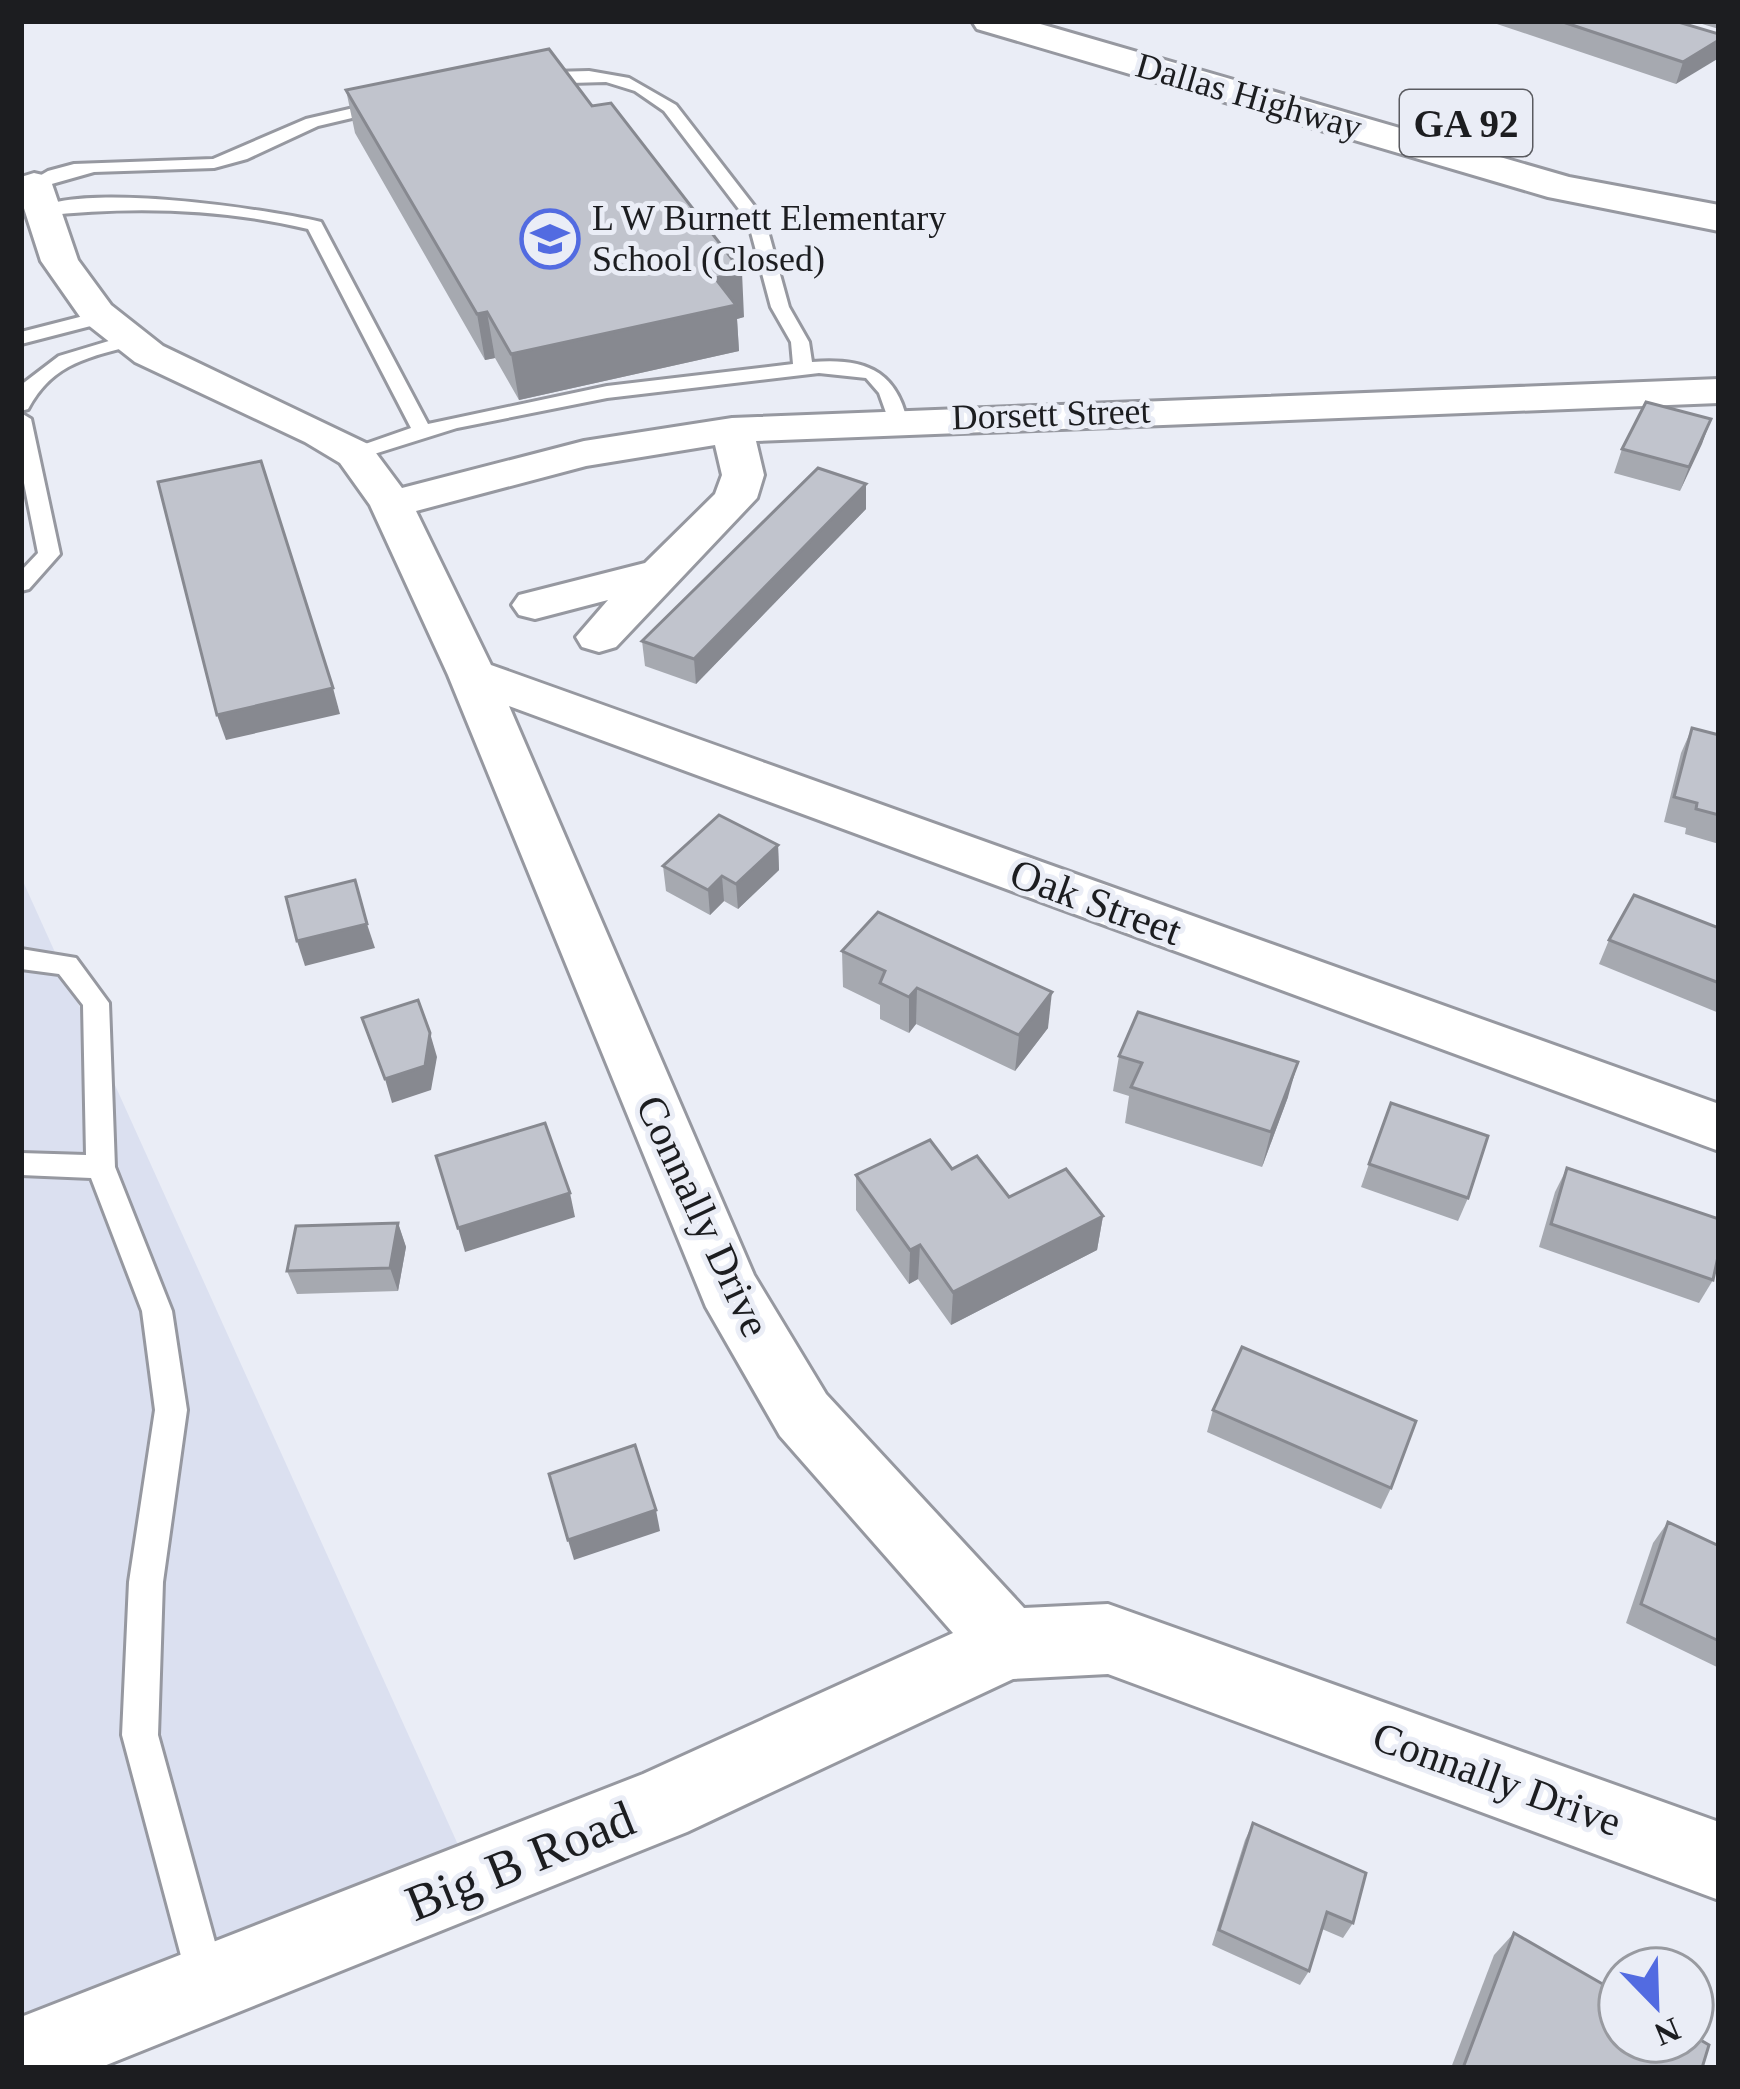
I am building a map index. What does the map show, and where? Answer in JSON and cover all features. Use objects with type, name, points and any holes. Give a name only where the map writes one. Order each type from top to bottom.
[{"type":"main road","name":"Dallas Highway","points":[[990,21],[1563,188],[1719,218]]},
{"type":"main road","name":"Dallas Highway","points":[[1108,21],[1543,143]]},
{"type":"main road","points":[[1652,166],[1719,180]]},
{"type":"street","name":"Connally Drive","points":[[38,197],[60,261],[79,294],[117,328],[149,354],[320,433],[355,454],[392,504],[472,675],[728,1288],[803,1415],[1009,1644],[1108,1639],[1719,1861]]},
{"type":"street","name":"Dorsett Street","points":[[392,504],[607,449],[732,430],[1719,391]]},
{"type":"street","points":[[598,638],[735,498],[743,475],[732,430]]},
{"type":"street","points":[[535,605],[662,572]]},
{"type":"street","name":"Oak Street","points":[[472,675],[1719,1128]]},
{"type":"street","name":"Big B Road","points":[[21,2058],[660,1805],[1009,1644]]},
{"type":"lane","points":[[508,84],[589,75],[627,80],[655,93],[756,220],[780,307],[800,342],[803,370]]},
{"type":"lane","points":[[398,104],[297,127],[269,145],[203,166],[87,164],[55,172],[38,197],[250,212],[316,226],[421,428]]},
{"type":"lane","points":[[21,338],[117,328]]},
{"type":"lane","points":[[21,405],[25,389],[48,370],[117,328]]},
{"type":"lane","points":[[355,454],[421,428],[677,381],[803,370],[854,368],[878,377],[892,394],[898,420]]},
{"type":"lane","points":[[21,419],[49,554],[21,584]]},
{"type":"lane","points":[[21,959],[67,965],[96,1003],[101,1167],[157,1311],[171,1410],[146,1582],[140,1736],[208,1986]]},
{"type":"lane","points":[[21,1164],[101,1167]]},
{"type":"shaded area","points":[[21,877],[464,1858],[21,2045]]},
{"type":"building","points":[[1560,21],[1675,21],[1719,34],[1719,40],[1683,62]]},
{"type":"building","name":"L W Burnett Elementary School (Closed)","points":[[549,49],[592,106],[611,103],[742,272],[715,278],[736,305],[511,354],[487,312],[477,314],[346,90]]},
{"type":"building","points":[[1646,402],[1711,419],[1689,467],[1622,449]]},
{"type":"building","points":[[261,461],[333,688],[217,715],[158,482]]},
{"type":"building","points":[[818,468],[866,484],[694,659],[642,641]]},
{"type":"building","points":[[1692,728],[1719,735],[1719,815],[1674,797]]},
{"type":"building","points":[[719,815],[778,845],[736,884],[722,876],[708,890],[663,866]]},
{"type":"building","points":[[355,880],[367,924],[297,941],[286,897]]},
{"type":"building","points":[[1634,895],[1719,928],[1719,983],[1609,940]]},
{"type":"building","points":[[878,912],[1052,992],[1019,1035],[917,988],[909,997],[880,983],[885,971],[842,951]]},
{"type":"building","points":[[418,1000],[430,1033],[425,1066],[385,1079],[362,1018]]},
{"type":"building","points":[[1138,1012],[1298,1062],[1271,1132],[1131,1087],[1142,1063],[1119,1056]]},
{"type":"building","points":[[1391,1103],[1488,1136],[1468,1198],[1369,1164]]},
{"type":"building","points":[[545,1123],[570,1193],[458,1228],[436,1156]]},
{"type":"building","points":[[930,1140],[952,1169],[977,1156],[1009,1197],[1066,1169],[1103,1216],[953,1292],[920,1245],[910,1250],[856,1175]]},
{"type":"building","points":[[1567,1168],[1719,1219],[1713,1280],[1551,1224]]},
{"type":"building","points":[[398,1223],[390,1268],[287,1271],[296,1226]]},
{"type":"building","points":[[1242,1347],[1416,1421],[1391,1488],[1213,1410]]},
{"type":"building","points":[[635,1445],[656,1510],[568,1540],[549,1474]]},
{"type":"building","points":[[1668,1522],[1719,1546],[1719,1641],[1641,1604]]},
{"type":"building","points":[[1253,1823],[1366,1873],[1353,1923],[1327,1912],[1309,1971],[1219,1930]]},
{"type":"building","points":[[1514,1933],[1596,1980],[1596,2065],[1703,2065],[1702,2068],[1463,2068]]},
{"type":"place","name":"L W Burnett Elementary School (Closed)","points":[[550,239]]}]
